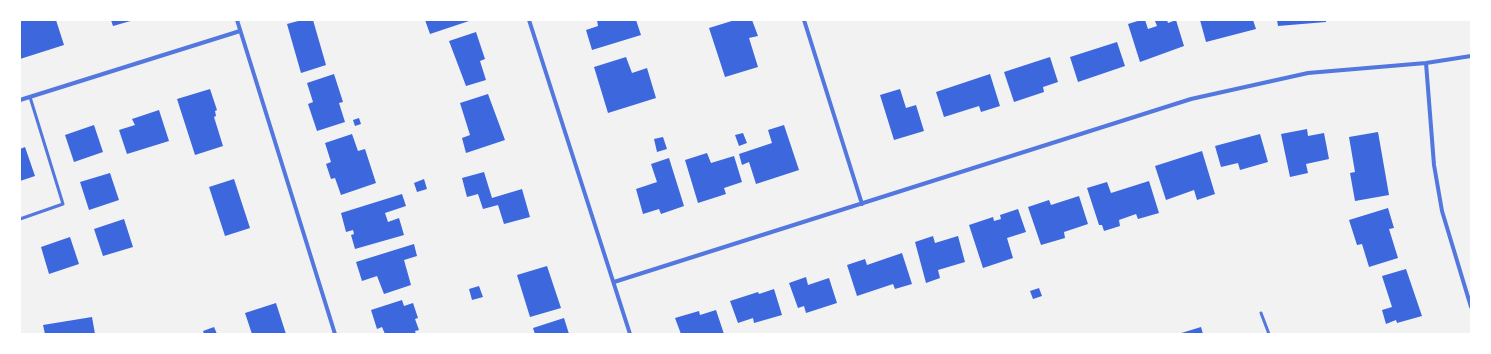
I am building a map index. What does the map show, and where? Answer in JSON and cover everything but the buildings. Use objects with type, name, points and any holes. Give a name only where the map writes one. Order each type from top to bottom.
[{"type":"street","points":[[237,20],[335,334]]},
{"type":"street","points":[[529,20],[630,334]]},
{"type":"street","points":[[804,20],[862,204]]},
{"type":"street","points":[[20,100],[240,31]]},
{"type":"street","points":[[614,282],[1191,99],[1308,73],[1426,63],[1471,56]]},
{"type":"street","points":[[1426,63],[1434,165],[1444,218],[1471,307]]},
{"type":"lane","points":[[20,219],[63,204],[30,97]]},
{"type":"lane","points":[[1261,313],[1269,334]]}]
